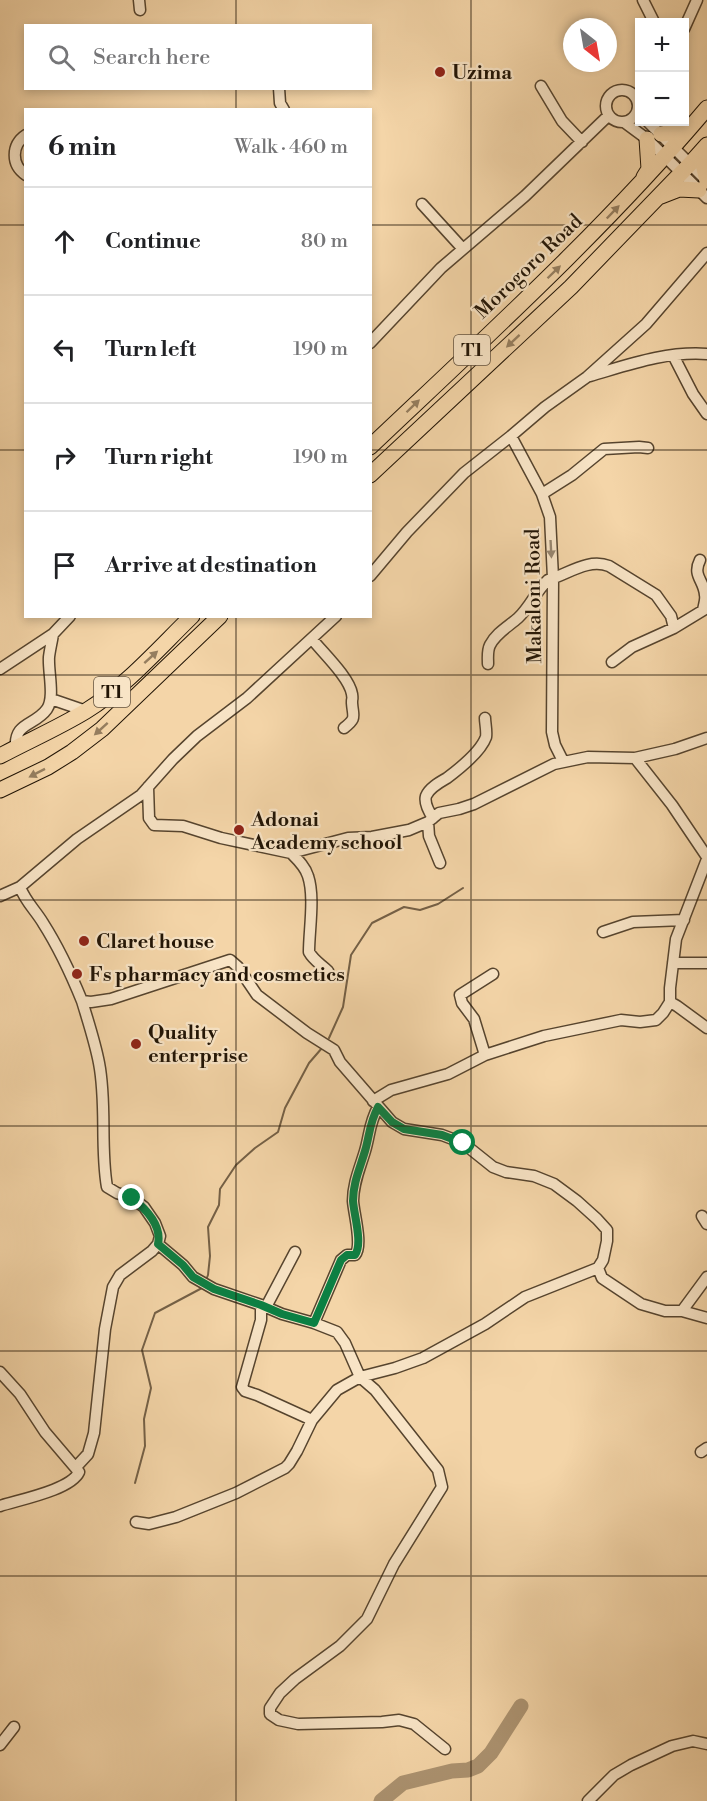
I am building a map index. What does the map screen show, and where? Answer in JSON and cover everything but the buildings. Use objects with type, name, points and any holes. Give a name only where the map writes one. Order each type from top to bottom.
[{"type":"highway","name":"Morogoro Road","points":[[372,445],[573,254],[642,182],[707,108]]},
{"type":"highway","points":[[642,182],[649,169],[654,136],[692,126]]},
{"type":"highway","name":"T1","points":[[372,473],[571,286],[707,145]]},
{"type":"highway","points":[[658,197],[679,189],[705,188],[703,164],[707,153]]},
{"type":"highway","name":"T1","points":[[0,756],[86,711],[116,688],[190,618]]},
{"type":"highway","name":"T1","points":[[0,790],[56,762],[102,729],[218,618]]},
{"type":"street","points":[[643,0],[652,18]]},
{"type":"street","points":[[689,18],[698,0]]},
{"type":"street","points":[[541,87],[562,120],[582,142]]},
{"type":"street","points":[[279,90],[283,108]]},
{"type":"street","points":[[635,90],[624,90],[611,94],[606,102],[609,115],[615,121],[624,122],[654,136]]},
{"type":"street","points":[[372,341],[441,268],[525,196],[609,115]]},
{"type":"street","points":[[624,122],[635,116]]},
{"type":"street","points":[[650,126],[654,136],[705,188]]},
{"type":"street","points":[[24,137],[16,145],[14,155],[16,165],[24,173]]},
{"type":"street","points":[[422,204],[463,249]]},
{"type":"street","points":[[372,574],[418,519],[464,473],[544,407],[587,377],[657,313],[707,254]]},
{"type":"street","points":[[587,377],[635,362],[674,355],[707,354]]},
{"type":"street","points":[[674,355],[693,394],[707,414]]},
{"type":"street","name":"Makaloni Road","points":[[511,436],[542,494],[550,517],[553,578],[552,732],[555,745],[563,761]]},
{"type":"street","points":[[542,494],[572,475],[604,449],[648,448]]},
{"type":"street","points":[[612,662],[638,643],[674,628],[705,609],[705,595],[698,577],[697,567],[700,560]]},
{"type":"street","points":[[488,664],[488,650],[491,643],[520,616],[543,584],[584,566],[604,564],[657,595],[671,616],[674,628]]},
{"type":"street","points":[[0,669],[53,633],[68,618]]},
{"type":"street","points":[[0,896],[20,887],[77,839],[117,810],[131,803],[197,736],[247,698],[334,618]]},
{"type":"street","points":[[16,747],[15,738],[19,729],[47,709],[51,699],[49,657],[53,633]]},
{"type":"street","points":[[312,639],[350,687],[354,714],[352,722],[344,728]]},
{"type":"street","points":[[51,699],[86,711]]},
{"type":"street","points":[[440,863],[429,836],[426,795],[474,754],[486,736],[485,718]]},
{"type":"street","points":[[148,787],[149,818],[154,825],[183,826],[221,838],[291,853],[348,838],[397,833],[428,821],[439,813],[474,804],[563,761],[588,757],[635,758],[707,738]]},
{"type":"street","points":[[314,1323],[341,1260],[347,1255],[355,1255],[359,1248],[353,1200],[354,1184],[369,1137],[375,1104],[391,1090],[448,1074],[486,1055],[544,1035],[621,1020],[640,1022],[656,1020],[670,1002],[676,939],[707,858],[672,805],[635,758]]},
{"type":"street","points":[[291,853],[308,874],[310,887],[309,952],[312,959],[322,964],[328,971]]},
{"type":"street","points":[[20,887],[24,897],[63,956],[82,1001],[99,1063],[107,1187],[132,1198],[144,1207],[155,1223],[160,1236],[158,1244],[152,1251],[120,1275],[113,1287],[105,1329],[94,1433],[88,1454],[76,1467]]},
{"type":"street","points":[[603,932],[633,922],[684,920]]},
{"type":"street","points":[[82,1001],[111,999],[230,960],[238,967],[257,995],[307,1033],[334,1050],[340,1062],[392,1122],[404,1129],[442,1135],[463,1143],[493,1167],[506,1172],[534,1176],[554,1184],[597,1219],[606,1230],[607,1241],[603,1260],[598,1268],[525,1297],[485,1324],[423,1358],[360,1377],[337,1390],[312,1420],[285,1468],[236,1493],[176,1517],[149,1524],[136,1522]]},
{"type":"street","points":[[673,963],[707,963]]},
{"type":"street","points":[[486,1055],[474,1019],[462,1003],[460,995],[493,974]]},
{"type":"street","points":[[670,1002],[707,1028]]},
{"type":"street","points":[[158,1244],[183,1265],[193,1277],[214,1289],[337,1332],[345,1343],[360,1377],[375,1390],[438,1470],[442,1487],[394,1564],[367,1620],[340,1646],[280,1693],[270,1708],[270,1714],[279,1720],[298,1724],[399,1720],[414,1724],[445,1749]]},
{"type":"street","points":[[295,1252],[264,1306],[242,1386],[245,1392],[257,1395],[312,1420]]},
{"type":"street","points":[[598,1268],[602,1278],[642,1304],[665,1311],[682,1311],[707,1318]]},
{"type":"street","points":[[682,1311],[707,1278]]},
{"type":"street","points":[[0,1372],[20,1394],[45,1432],[79,1472],[78,1476],[68,1483],[0,1506]]},
{"type":"street","points":[[0,1745],[14,1727]]},
{"type":"street","points":[[588,1801],[614,1775],[631,1765],[672,1746],[693,1741],[707,1744]]},
{"type":"waterway","points":[[329,1038],[343,1007],[351,955],[372,923],[404,907],[420,910],[438,904],[463,888]]},
{"type":"waterway","points":[[206,1280],[210,1256],[208,1227],[219,1205],[220,1189],[236,1165],[278,1132],[285,1108],[309,1063],[322,1048]]},
{"type":"waterway","points":[[135,1483],[145,1446],[144,1419],[151,1388],[142,1350],[155,1313],[202,1288]]},
{"type":"waterway","points":[[381,1801],[403,1783],[478,1766],[491,1753],[521,1706]]},
{"type":"place","name":"Uzima","points":[[440,72]]},
{"type":"place","name":"Adonai Academy school","points":[[239,830]]},
{"type":"place","name":"Claret house","points":[[84,941]]},
{"type":"place","name":"Fs pharmacy and cosmetics","points":[[77,974]]},
{"type":"place","name":"Quality enterprise","points":[[136,1044]]},
{"type":"route","points":[[132,1198],[144,1207],[155,1223],[160,1236],[158,1244],[183,1265],[193,1277],[214,1289],[296,1319],[314,1323],[341,1260],[344,1256],[355,1255],[359,1248],[353,1200],[354,1184],[369,1137],[371,1121],[378,1107],[392,1122],[404,1129],[442,1135],[463,1143]]}]
